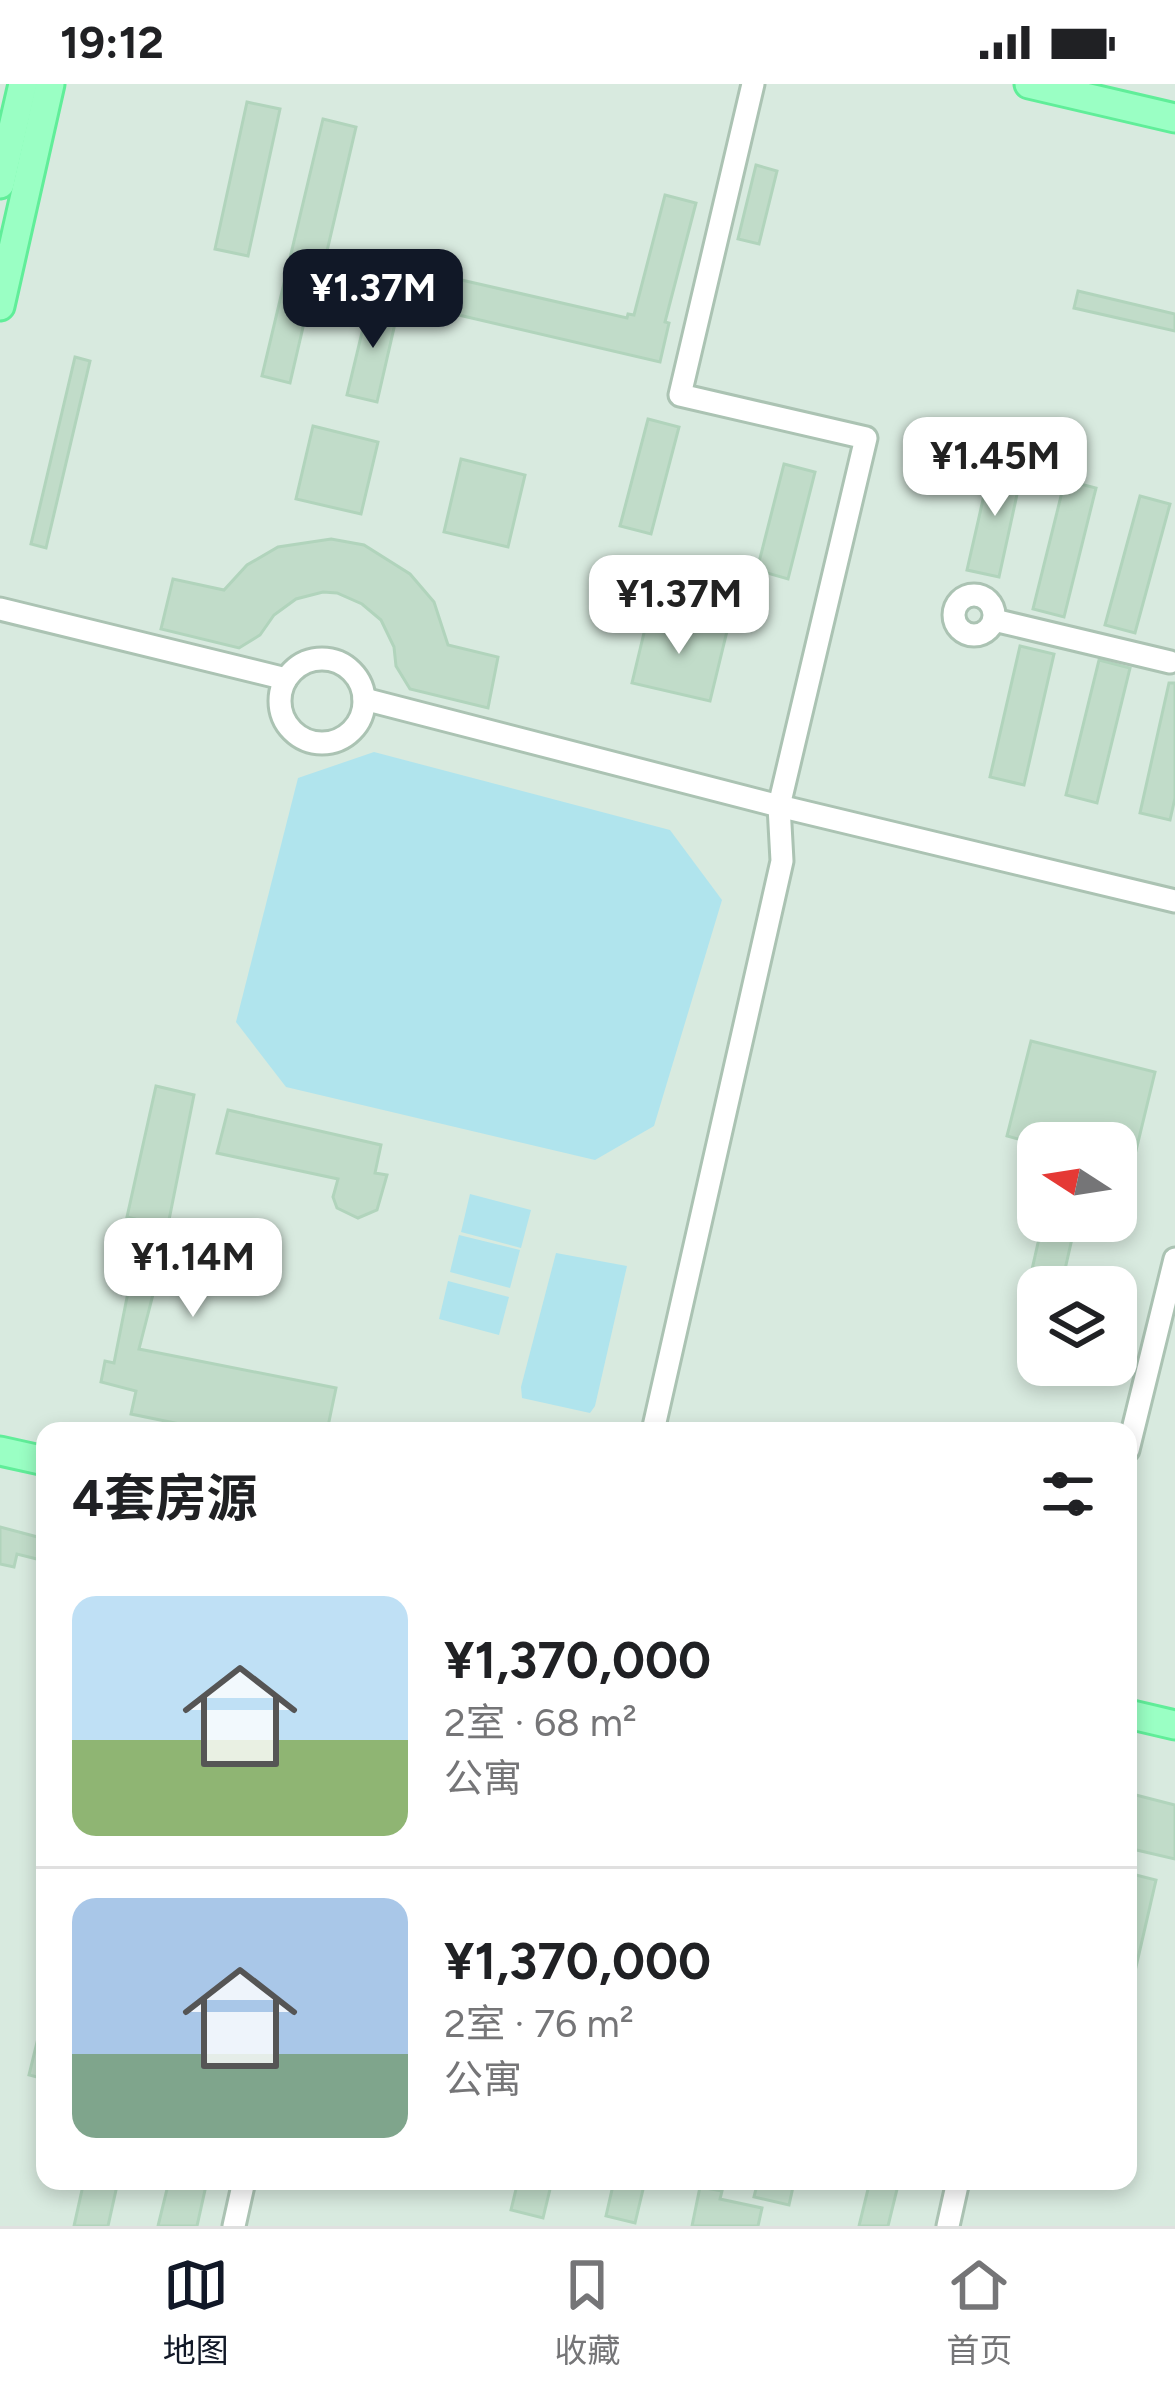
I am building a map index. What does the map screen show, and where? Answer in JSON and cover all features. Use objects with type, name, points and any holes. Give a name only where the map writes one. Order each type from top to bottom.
[{"type":"main road","points":[[0,184],[23,84]]},
{"type":"main road","points":[[0,306],[50,84]]},
{"type":"main road","points":[[1029,84],[1175,118]]},
{"type":"main road","points":[[0,1450],[36,1459]]},
{"type":"main road","points":[[1137,1716],[1175,1725]]},
{"type":"street","points":[[655,1422],[782,861],[779,806],[866,438],[680,394],[753,84]]},
{"type":"street","points":[[0,609],[286,680]]},
{"type":"street","points":[[994,620],[1170,662]]},
{"type":"street","points":[[315,658],[347,666],[358,678],[364,699],[356,726],[329,743],[297,736],[285,723],[280,707],[286,680],[300,664],[315,658]]},
{"type":"street","points":[[364,699],[1175,901]]},
{"type":"street","points":[[1135,1422],[1175,1259]]},
{"type":"street","points":[[233,2226],[242,2190]]},
{"type":"street","points":[[948,2226],[956,2190]]},
{"type":"shaded area","points":[[0,84],[1175,84],[1175,2226],[0,2226]]},
{"type":"shaded area","points":[[374,752],[670,830],[722,900],[654,1126],[595,1160],[286,1087],[236,1022],[298,778]]},
{"type":"shaded area","points":[[470,1194],[531,1210],[521,1248],[461,1232]]},
{"type":"shaded area","points":[[459,1235],[520,1250],[510,1288],[450,1272]]},
{"type":"shaded area","points":[[556,1253],[627,1266],[590,1413],[522,1398]]},
{"type":"shaded area","points":[[448,1281],[509,1297],[499,1335],[439,1319]]},
{"type":"building","points":[[247,102],[280,109],[248,256],[215,249]]},
{"type":"building","points":[[323,119],[356,127],[290,383],[262,376]]},
{"type":"building","points":[[756,165],[777,171],[759,244],[738,239]]},
{"type":"building","points":[[665,195],[696,203],[665,322],[669,323],[660,362],[446,312],[453,278],[627,318],[634,315]]},
{"type":"building","points":[[1078,291],[1175,314],[1175,331],[1074,308]]},
{"type":"building","points":[[370,299],[399,306],[377,402],[347,395]]},
{"type":"building","points":[[75,357],[90,361],[46,548],[31,544]]},
{"type":"building","points":[[648,419],[679,427],[651,534],[620,526]]},
{"type":"building","points":[[313,426],[378,442],[361,514],[296,499]]},
{"type":"building","points":[[461,459],[525,475],[508,547],[444,532]]},
{"type":"building","points":[[992,460],[1023,467],[999,577],[967,570]]},
{"type":"building","points":[[784,464],[815,472],[788,579],[757,570]]},
{"type":"building","points":[[1065,480],[1096,488],[1064,617],[1033,609]]},
{"type":"building","points":[[1140,496],[1170,504],[1135,633],[1105,625]]},
{"type":"building","points":[[331,539],[364,545],[410,574],[434,602],[448,645],[498,657],[488,708],[410,689],[396,666],[394,647],[381,620],[362,604],[337,593],[296,599],[274,615],[260,635],[239,648],[161,629],[173,579],[224,590],[247,565],[278,547]]},
{"type":"building","points":[[649,612],[727,631],[710,701],[632,683]]},
{"type":"building","points":[[1020,646],[1054,654],[1024,785],[990,777]]},
{"type":"building","points":[[1099,660],[1130,668],[1097,803],[1066,795]]},
{"type":"building","points":[[1169,683],[1175,683],[1175,798],[1170,820],[1140,813]]},
{"type":"building","points":[[1031,1041],[1155,1072],[1137,1146],[1137,1122],[1017,1122],[1017,1139],[1007,1136]]},
{"type":"building","points":[[156,1086],[194,1095],[166,1235],[170,1236],[139,1349],[336,1388],[329,1422],[170,1422],[131,1414],[136,1391],[101,1382],[105,1361],[114,1363],[133,1267],[144,1271],[154,1224],[127,1217]]},
{"type":"building","points":[[228,1110],[381,1145],[375,1173],[387,1175],[377,1210],[358,1218],[337,1208],[333,1197],[338,1179],[217,1153]]},
{"type":"building","points":[[1038,1242],[1071,1242],[1066,1266],[1033,1266]]},
{"type":"building","points":[[0,1527],[36,1537],[36,1559],[17,1554],[14,1567],[0,1564]]},
{"type":"building","points":[[1137,1795],[1175,1805],[1175,1859],[1137,1850]]},
{"type":"building","points":[[1137,1875],[1156,1880],[1137,1963]]},
{"type":"building","points":[[36,2046],[36,2077],[29,2075]]},
{"type":"building","points":[[82,2190],[116,2190],[108,2226],[74,2226]]},
{"type":"building","points":[[167,2190],[205,2190],[197,2226],[158,2226]]},
{"type":"building","points":[[516,2190],[550,2190],[543,2218],[511,2210]]},
{"type":"building","points":[[612,2190],[643,2190],[635,2223],[606,2216]]},
{"type":"building","points":[[699,2190],[722,2191],[720,2199],[762,2208],[758,2226],[692,2226]]},
{"type":"building","points":[[756,2190],[792,2190],[789,2205],[754,2197]]},
{"type":"building","points":[[868,2190],[897,2190],[888,2226],[859,2226]]}]
